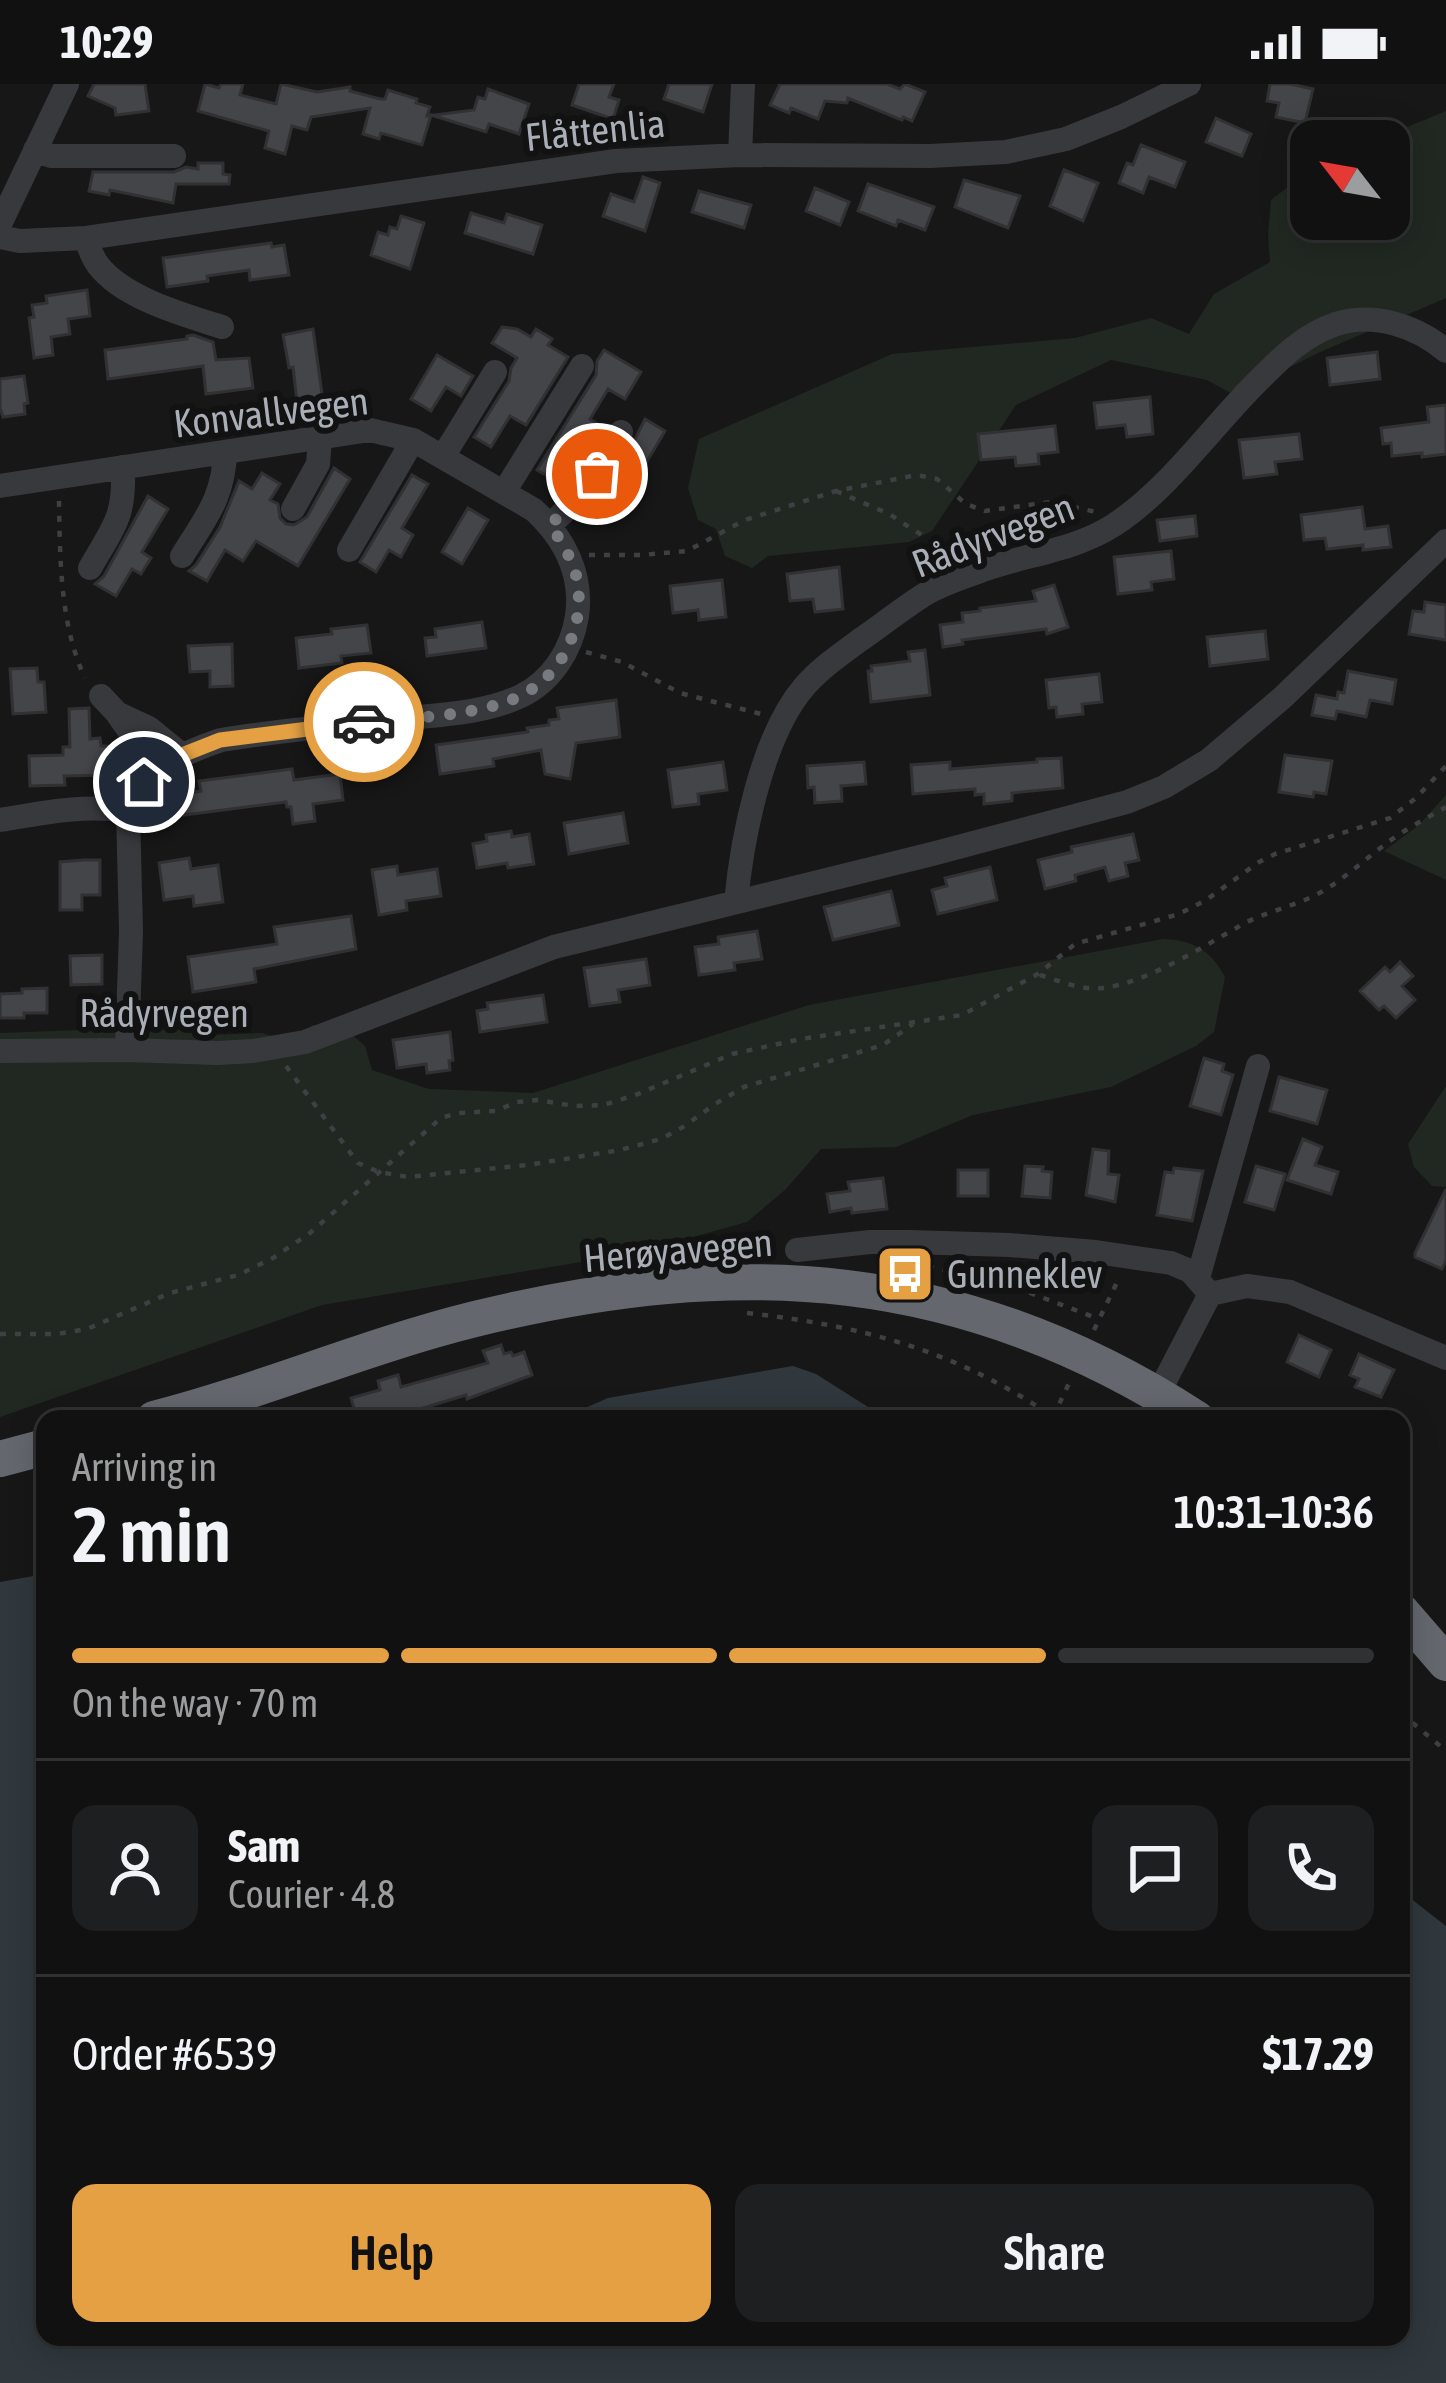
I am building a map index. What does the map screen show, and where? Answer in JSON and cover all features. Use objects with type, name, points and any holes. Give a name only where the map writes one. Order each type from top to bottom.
[{"type":"highway","name":"Herøyavegen","points":[[183,1410],[474,1320],[630,1291],[733,1282],[866,1288],[953,1306],[1083,1354],[1183,1410]]},
{"type":"highway","points":[[0,1459],[36,1449]]},
{"type":"highway","points":[[1410,1621],[1446,1663]]},
{"type":"street","points":[[0,224],[9,181],[35,150],[67,84]]},
{"type":"street","points":[[740,155],[743,84]]},
{"type":"street","name":"Flåttenlia","points":[[0,237],[20,241],[86,238],[616,161],[1006,152],[1066,140],[1178,87]]},
{"type":"street","points":[[35,150],[52,155],[175,156]]},
{"type":"street","points":[[86,238],[94,260],[106,274],[153,304],[222,327]]},
{"type":"street","name":"Rådyrvegen","points":[[736,902],[740,856],[771,745],[803,688],[827,664],[930,591],[986,569],[1084,542],[1118,523],[1306,337],[1339,323],[1374,319],[1427,336],[1446,351]]},
{"type":"street","points":[[504,492],[582,366]]},
{"type":"street","points":[[444,455],[495,372]]},
{"type":"street","name":"Konvallvegen","points":[[0,486],[370,430],[413,440],[550,524],[576,575],[579,600],[569,647]]},
{"type":"street","points":[[550,524],[589,484],[621,432]]},
{"type":"street","points":[[293,509],[318,464],[320,436]]},
{"type":"street","points":[[349,550],[413,440]]},
{"type":"street","points":[[182,556],[220,494],[225,452]]},
{"type":"street","points":[[90,568],[120,518],[123,467]]},
{"type":"street","name":"Rådyrvegen","points":[[0,1051],[218,1053],[305,1042],[554,946],[1127,802],[1209,760],[1282,698],[1446,541]]},
{"type":"street","points":[[127,1050],[128,811],[133,795],[182,755],[220,740],[502,703],[539,684],[569,647]]},
{"type":"street","points":[[109,705],[182,755]]},
{"type":"street","points":[[109,705],[159,772]]},
{"type":"street","points":[[0,820],[76,807],[128,811]]},
{"type":"street","points":[[1158,1394],[1204,1286],[1258,1066]]},
{"type":"street","points":[[797,1250],[925,1242],[1009,1245],[1172,1263],[1190,1271],[1204,1286],[1290,1292],[1446,1358]]},
{"type":"path","points":[[569,555],[687,551],[746,520],[836,490],[917,475],[937,479],[966,504],[985,511],[1052,502],[1089,508],[1118,523]]},
{"type":"path","points":[[58,477],[60,558],[68,618],[87,682],[109,705]]},
{"type":"path","points":[[836,490],[889,514],[963,562],[968,577]]},
{"type":"path","points":[[569,647],[622,662],[680,692],[784,719]]},
{"type":"path","points":[[0,1334],[87,1329],[170,1293],[238,1275],[273,1258],[310,1232],[441,1118],[538,1100],[604,1105],[732,1054],[962,1015],[1038,974],[1075,944],[1179,914],[1275,854],[1390,818],[1446,766]]},
{"type":"path","points":[[1038,974],[1101,989],[1191,956],[1243,923],[1322,892],[1446,807]]},
{"type":"path","points":[[272,1048],[358,1163],[408,1177],[528,1165],[661,1139],[744,1087],[883,1045],[917,1021]]},
{"type":"path","points":[[925,1242],[928,1266],[1017,1288],[1099,1319]]},
{"type":"path","points":[[739,1312],[894,1339],[987,1377],[1041,1410]]},
{"type":"path","points":[[1410,1721],[1446,1751]]},
{"type":"shaded area","points":[[1446,111],[1446,298],[1234,395],[1207,380],[1111,360],[1016,405],[932,531],[909,542],[768,556],[752,568],[725,556],[716,529],[698,520],[688,488],[699,439],[892,354],[1075,338],[1151,318],[1189,334],[1214,294],[1270,262],[1271,200],[1290,185],[1290,240],[1410,240],[1410,126]]},
{"type":"shaded area","points":[[1446,795],[1446,880],[1384,851],[1419,825]]},
{"type":"shaded area","points":[[1163,939],[1200,948],[1225,977],[1214,1032],[1196,1046],[1111,1087],[973,1115],[896,1147],[821,1149],[785,1190],[747,1222],[635,1253],[322,1305],[0,1417],[0,1033],[108,1029],[143,1011],[162,1011],[209,1035],[262,1033],[287,1041],[313,1025],[332,1025],[365,1046],[372,1070],[429,1089],[533,1093],[809,1005]]},
{"type":"shaded area","points":[[1446,1086],[1446,1187],[1432,1186],[1414,1167],[1408,1144]]},
{"type":"shaded area","points":[[793,1366],[816,1374],[873,1410],[581,1410],[608,1398]]},
{"type":"shaded area","points":[[36,1576],[36,2346],[1410,2346],[1410,1898],[1446,1926],[1446,2383],[0,2383],[0,1582]]},
{"type":"building","points":[[94,84],[145,84],[149,111],[116,115],[115,108],[88,96]]},
{"type":"building","points":[[205,84],[219,88],[221,84],[243,84],[240,95],[276,104],[281,84],[317,92],[350,87],[350,91],[380,99],[385,99],[388,90],[417,99],[416,103],[430,107],[427,116],[431,116],[422,145],[381,133],[379,139],[363,134],[370,108],[311,117],[307,130],[292,126],[285,154],[265,148],[269,131],[198,111]]},
{"type":"building","points":[[579,84],[614,84],[609,97],[619,100],[613,119],[572,105]]},
{"type":"building","points":[[669,84],[712,84],[703,112],[664,99]]},
{"type":"building","points":[[780,84],[887,84],[900,89],[905,84],[925,92],[912,121],[848,98],[847,103],[825,101],[818,119],[770,105]]},
{"type":"building","points":[[1270,84],[1313,89],[1306,120],[1276,117],[1279,103],[1267,101]]},
{"type":"building","points":[[488,89],[529,104],[519,134],[489,124],[486,132],[432,115],[474,110],[478,97],[485,99]]},
{"type":"building","points":[[1216,118],[1251,134],[1242,156],[1206,142]]},
{"type":"building","points":[[1141,145],[1185,162],[1175,187],[1149,177],[1143,193],[1119,183]]},
{"type":"building","points":[[198,163],[223,163],[229,184],[176,184],[173,203],[110,190],[109,195],[89,191],[93,172],[174,172],[198,169]]},
{"type":"building","points":[[1064,170],[1098,183],[1083,221],[1050,206]]},
{"type":"building","points":[[643,177],[660,183],[645,231],[603,216],[611,194],[634,202]]},
{"type":"building","points":[[964,180],[1020,196],[1008,228],[955,207]]},
{"type":"building","points":[[868,184],[934,207],[925,230],[898,220],[896,226],[858,211]]},
{"type":"building","points":[[815,188],[849,202],[840,225],[806,211]]},
{"type":"building","points":[[699,191],[751,205],[744,228],[692,212]]},
{"type":"building","points":[[471,213],[504,223],[507,214],[542,225],[533,254],[465,233]]},
{"type":"building","points":[[401,216],[424,223],[410,269],[371,255],[378,232],[388,235],[390,227],[397,229]]},
{"type":"building","points":[[271,243],[272,247],[284,245],[289,275],[250,280],[249,270],[167,287],[163,258]]},
{"type":"building","points":[[87,290],[90,316],[68,319],[70,334],[51,337],[53,355],[34,358],[32,305],[47,303],[46,296]]},
{"type":"building","points":[[502,327],[531,337],[536,329],[552,339],[548,345],[568,357],[526,425],[510,416],[491,447],[474,437],[509,381],[517,358],[492,343]]},
{"type":"building","points":[[313,329],[324,408],[298,411],[293,367],[289,368],[283,335]]},
{"type":"building","points":[[193,335],[213,342],[216,360],[249,358],[253,388],[206,394],[203,366],[108,379],[105,350]]},
{"type":"building","points":[[604,350],[641,372],[625,399],[608,389],[590,419],[604,428],[596,441],[582,433],[554,480],[537,470],[596,375]]},
{"type":"building","points":[[1377,352],[1380,379],[1330,385],[1327,358]]},
{"type":"building","points":[[437,355],[473,376],[461,396],[446,387],[431,411],[411,399]]},
{"type":"building","points":[[24,376],[25,414],[3,417],[0,379]]},
{"type":"building","points":[[1150,397],[1153,434],[1127,437],[1125,425],[1097,428],[1094,403]]},
{"type":"building","points":[[1446,405],[1446,454],[1392,456],[1391,443],[1383,444],[1381,428],[1429,422],[1427,407]]},
{"type":"building","points":[[645,419],[665,431],[613,519],[592,506]]},
{"type":"building","points":[[1055,426],[1058,452],[1038,454],[1039,464],[1016,466],[1015,457],[981,460],[978,434]]},
{"type":"building","points":[[1299,434],[1302,459],[1275,462],[1277,474],[1244,478],[1239,440]]},
{"type":"building","points":[[334,468],[350,479],[298,566],[256,541],[243,561],[225,550],[207,581],[189,571],[220,527],[239,481],[252,489],[262,473],[280,484],[270,500],[278,504],[280,518],[294,525],[307,517]]},
{"type":"building","points":[[412,475],[428,484],[402,528],[413,535],[401,557],[389,550],[376,572],[360,562]]},
{"type":"building","points":[[148,496],[168,509],[142,552],[151,558],[141,574],[132,569],[116,596],[95,584]]},
{"type":"building","points":[[1362,507],[1365,529],[1388,526],[1391,547],[1327,549],[1325,538],[1304,540],[1301,515]]},
{"type":"building","points":[[468,508],[488,520],[462,564],[442,552]]},
{"type":"building","points":[[1195,516],[1197,536],[1160,541],[1157,520]]},
{"type":"building","points":[[1171,551],[1174,579],[1151,582],[1152,590],[1118,594],[1114,557]]},
{"type":"building","points":[[839,567],[843,609],[815,612],[813,599],[790,601],[787,574]]},
{"type":"building","points":[[722,580],[726,617],[699,620],[698,610],[673,613],[670,586]]},
{"type":"building","points":[[1054,585],[1068,627],[1047,634],[1046,629],[962,640],[963,644],[943,647],[940,625],[963,622],[962,613],[980,608],[1036,601],[1033,591]]},
{"type":"building","points":[[1425,602],[1446,605],[1446,640],[1409,634],[1413,611],[1424,612]]},
{"type":"building","points":[[482,622],[486,648],[427,656],[425,638],[436,637],[435,629]]},
{"type":"building","points":[[367,625],[371,653],[341,656],[342,663],[299,668],[296,638]]},
{"type":"building","points":[[1265,631],[1268,659],[1210,666],[1207,637]]},
{"type":"building","points":[[232,644],[233,686],[210,687],[210,671],[190,672],[188,646]]},
{"type":"building","points":[[925,650],[930,695],[871,702],[871,666],[910,661],[908,652]]},
{"type":"building","points":[[37,668],[38,682],[44,682],[46,712],[13,714],[10,669]]},
{"type":"building","points":[[1348,671],[1396,680],[1392,704],[1370,700],[1366,717],[1337,711],[1335,719],[1312,715],[1316,695],[1337,699],[1338,692],[1344,693]]},
{"type":"building","points":[[1099,674],[1102,702],[1082,704],[1083,714],[1057,717],[1056,707],[1049,708],[1046,680]]},
{"type":"building","points":[[616,700],[620,737],[576,743],[570,779],[545,774],[541,750],[493,759],[494,766],[440,774],[436,745],[528,732],[527,728],[559,719],[557,708]]},
{"type":"building","points":[[89,708],[90,739],[100,738],[101,746],[108,746],[108,775],[64,776],[65,785],[30,786],[29,756],[63,755],[63,747],[70,747],[69,709]]},
{"type":"building","points":[[1285,755],[1332,761],[1326,794],[1279,792]]},
{"type":"building","points":[[1061,758],[1063,788],[1012,793],[1012,801],[984,804],[984,794],[975,795],[975,789],[913,794],[911,765],[950,762],[950,769]]},
{"type":"building","points":[[723,762],[727,790],[698,794],[699,804],[673,807],[668,770]]},
{"type":"building","points":[[864,762],[866,784],[841,786],[842,801],[815,803],[814,787],[808,788],[807,766]]},
{"type":"building","points":[[292,769],[294,780],[340,774],[343,800],[313,804],[315,821],[293,824],[286,802],[184,815],[182,794],[201,791],[199,781]]},
{"type":"building","points":[[623,813],[628,843],[569,854],[564,823]]},
{"type":"building","points":[[511,831],[512,837],[529,834],[534,864],[477,868],[473,844],[487,841],[486,835]]},
{"type":"building","points":[[1133,834],[1139,860],[1125,863],[1128,876],[1109,881],[1105,867],[1045,889],[1038,860],[1072,852],[1071,847]]},
{"type":"building","points":[[189,858],[191,869],[218,865],[223,902],[194,906],[193,896],[164,900],[159,863]]},
{"type":"building","points":[[100,860],[100,895],[82,895],[82,910],[60,910],[60,862]]},
{"type":"building","points":[[397,866],[398,875],[437,869],[441,896],[406,901],[407,910],[379,915],[372,870]]},
{"type":"building","points":[[990,867],[997,900],[938,914],[932,890],[947,886],[945,878]]},
{"type":"building","points":[[891,891],[899,925],[833,940],[824,907]]},
{"type":"building","points":[[351,916],[356,949],[254,969],[256,982],[193,992],[188,957],[277,944],[274,927]]},
{"type":"building","points":[[757,931],[762,959],[734,963],[735,970],[699,975],[695,947],[719,944],[718,937]]},
{"type":"building","points":[[102,955],[102,984],[71,985],[70,956]]},
{"type":"building","points":[[646,959],[650,985],[618,990],[620,1002],[590,1006],[584,968]]},
{"type":"building","points":[[1400,962],[1413,976],[1402,986],[1415,1000],[1396,1018],[1384,1006],[1379,1010],[1360,991],[1385,967],[1390,972]]},
{"type":"building","points":[[47,988],[47,1013],[0,1018],[0,994]]},
{"type":"building","points":[[543,995],[547,1022],[480,1032],[477,1011],[488,1009],[487,1003]]},
{"type":"building","points":[[450,1032],[450,1070],[427,1073],[426,1064],[397,1068],[393,1040]]},
{"type":"building","points":[[1204,1058],[1224,1064],[1222,1071],[1233,1075],[1221,1115],[1190,1106]]},
{"type":"building","points":[[1279,1077],[1327,1090],[1317,1124],[1270,1111]]},
{"type":"building","points":[[1303,1139],[1322,1147],[1315,1165],[1338,1172],[1331,1194],[1287,1180]]},
{"type":"building","points":[[1093,1149],[1109,1151],[1108,1174],[1119,1175],[1115,1202],[1086,1195]]},
{"type":"building","points":[[1025,1166],[1052,1172],[1050,1198],[1022,1196]]},
{"type":"building","points":[[1256,1166],[1285,1174],[1274,1210],[1245,1202]]},
{"type":"building","points":[[1174,1168],[1203,1171],[1192,1221],[1157,1215],[1165,1172],[1173,1173]]},
{"type":"building","points":[[958,1170],[988,1170],[988,1196],[958,1196]]},
{"type":"building","points":[[883,1178],[887,1209],[830,1212],[827,1194],[850,1191],[848,1182]]},
{"type":"building","points":[[1446,1189],[1446,1260],[1442,1269],[1415,1253]]},
{"type":"building","points":[[1299,1335],[1331,1350],[1319,1377],[1287,1362]]},
{"type":"building","points":[[501,1345],[504,1354],[524,1352],[532,1375],[467,1399],[466,1395],[417,1410],[354,1410],[351,1398],[380,1390],[378,1381],[398,1375],[401,1387],[488,1363],[483,1351]]},
{"type":"building","points":[[1359,1354],[1394,1370],[1381,1397],[1355,1387],[1359,1379],[1350,1375]]},
{"type":"way so far","points":[[364,722],[502,703],[539,684],[557,666],[569,647],[579,600],[569,555],[550,524],[597,474]]},
{"type":"place","name":"Gunneklev","points":[[905,1274]]},
{"type":"route","points":[[144,782],[182,755],[220,740],[364,722]]}]
